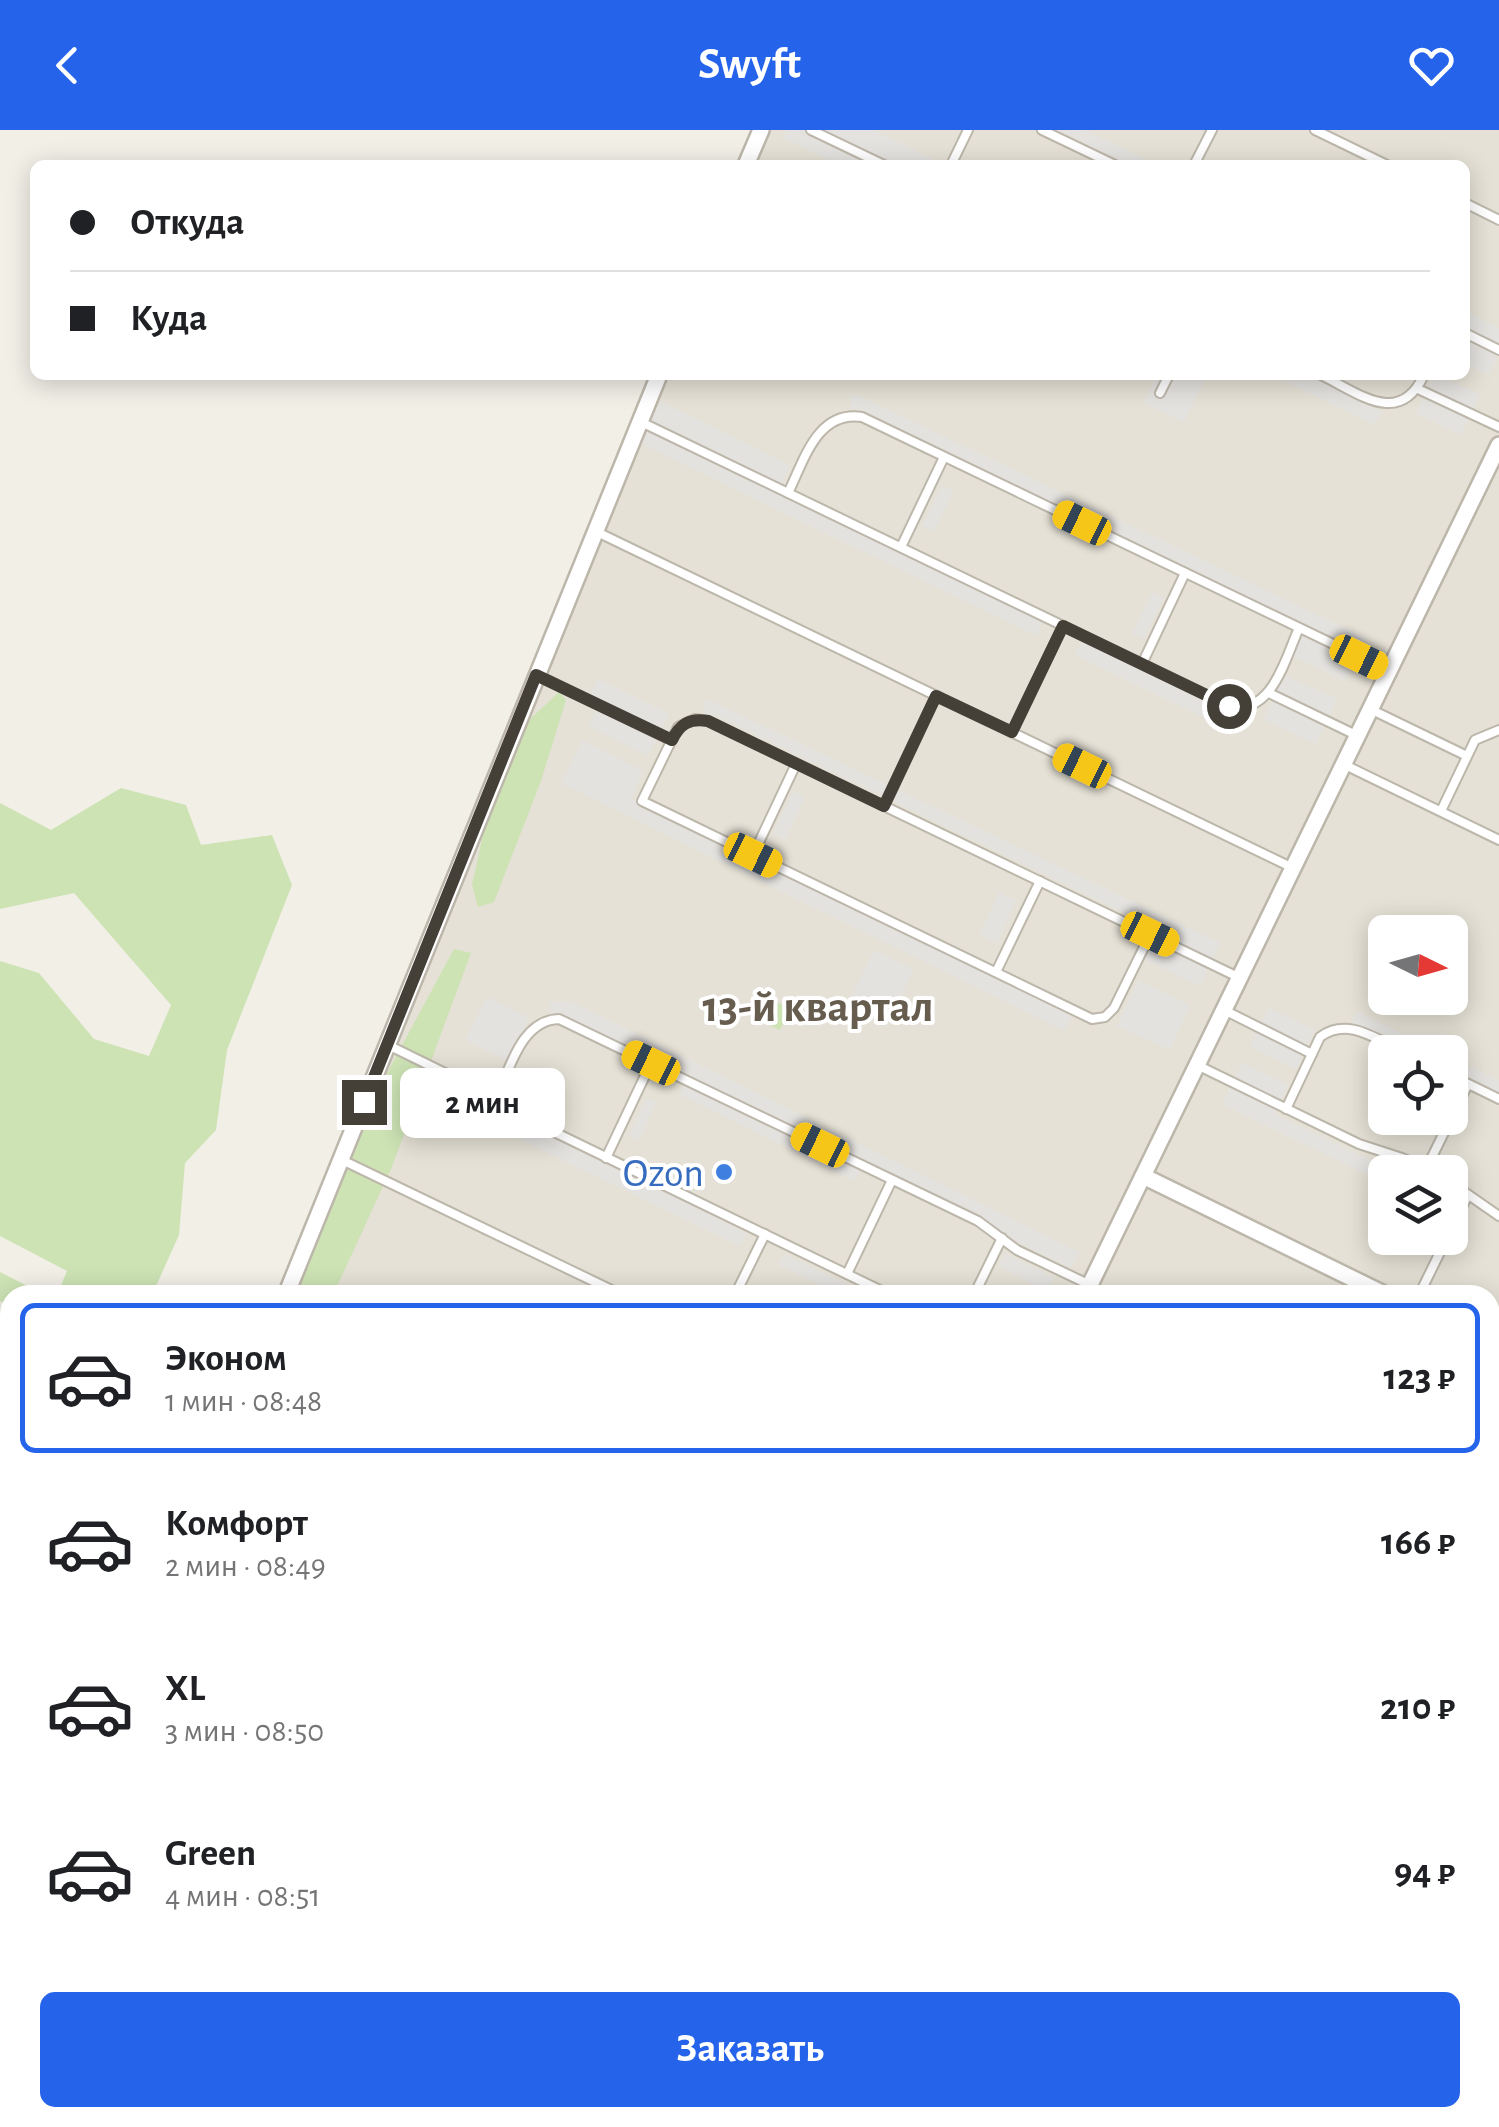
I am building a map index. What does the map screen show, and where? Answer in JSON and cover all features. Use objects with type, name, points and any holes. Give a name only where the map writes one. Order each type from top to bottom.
[{"type":"street","points":[[748,160],[761,130]]},
{"type":"street","points":[[290,1285],[657,380]]},
{"type":"street","points":[[1090,1285],[1499,445]]},
{"type":"street","points":[[1143,1176],[1366,1285]]},
{"type":"lane","points":[[811,130],[874,160]]},
{"type":"lane","points":[[954,160],[968,130]]},
{"type":"lane","points":[[1042,130],[1093,160]]},
{"type":"lane","points":[[1197,160],[1212,130]]},
{"type":"lane","points":[[1315,130],[1376,160]]},
{"type":"lane","points":[[1470,206],[1499,220]]},
{"type":"lane","points":[[1470,336],[1499,350]]},
{"type":"lane","points":[[1160,393],[1166,380]]},
{"type":"lane","points":[[1332,380],[1387,404],[1401,402],[1418,389],[1422,380]]},
{"type":"lane","points":[[1418,389],[1499,427]]},
{"type":"lane","points":[[788,493],[821,429],[848,415],[862,417],[1389,671]]},
{"type":"lane","points":[[639,422],[1229,706],[1248,708],[1268,693],[1300,628]]},
{"type":"lane","points":[[901,548],[944,457]]},
{"type":"lane","points":[[595,531],[1293,868]]},
{"type":"lane","points":[[1142,664],[1185,573]]},
{"type":"lane","points":[[1012,732],[1063,626]]},
{"type":"lane","points":[[536,675],[672,740]]},
{"type":"lane","points":[[1268,693],[1358,736]]},
{"type":"lane","points":[[884,806],[936,696]]},
{"type":"lane","points":[[1370,709],[1468,756]]},
{"type":"lane","points":[[1150,934],[1114,1008],[1099,1019],[642,801],[678,727],[695,719],[708,721],[1040,882],[1150,934],[1240,978]]},
{"type":"lane","points":[[1441,812],[1476,740],[1499,730]]},
{"type":"lane","points":[[753,855],[796,764]]},
{"type":"lane","points":[[1344,764],[1499,840]]},
{"type":"lane","points":[[996,972],[1040,882]]},
{"type":"lane","points":[[1224,1010],[1312,1054]]},
{"type":"lane","points":[[496,1098],[525,1038],[545,1020],[559,1019],[978,1221],[1017,1250],[1079,1285]]},
{"type":"lane","points":[[1286,1109],[1320,1037],[1343,1027],[1368,1035]]},
{"type":"lane","points":[[387,1044],[496,1098],[513,1112],[870,1285]]},
{"type":"lane","points":[[606,1158],[651,1063]]},
{"type":"lane","points":[[1197,1066],[1367,1148],[1392,1155]]},
{"type":"lane","points":[[1468,1084],[1499,1099]]},
{"type":"lane","points":[[340,1159],[601,1285]]},
{"type":"lane","points":[[847,1274],[892,1180]]},
{"type":"lane","points":[[1468,1195],[1499,1216]]},
{"type":"lane","points":[[741,1285],[764,1234]]},
{"type":"lane","points":[[979,1285],[1002,1238]]},
{"type":"lane","points":[[1424,1285],[1438,1255]]},
{"type":"shaded area","points":[[752,130],[1499,130],[1499,1285],[285,1285],[648,380],[1470,380],[1470,160],[738,160]]},
{"type":"shaded area","points":[[787,130],[873,130],[933,159],[829,160],[783,138]]},
{"type":"shaded area","points":[[1057,130],[1085,130],[1148,160],[1119,160]]},
{"type":"shaded area","points":[[1470,314],[1499,328],[1499,353],[1489,375],[1470,366]]},
{"type":"shaded area","points":[[1154,380],[1205,380],[1184,422],[1143,403]]},
{"type":"shaded area","points":[[1282,380],[1317,380],[1382,412],[1375,425]]},
{"type":"shaded area","points":[[1432,380],[1446,380],[1480,394],[1461,435],[1416,413]]},
{"type":"shaded area","points":[[857,395],[1366,638],[1345,681],[1291,655],[1305,624],[859,409],[851,409],[850,396]]},
{"type":"shaded area","points":[[660,401],[790,465],[777,493],[1043,622],[1037,636],[640,443]]},
{"type":"shaded area","points":[[942,485],[954,491],[934,532],[922,526]]},
{"type":"shaded area","points":[[1152,592],[1164,598],[1144,639],[1132,633]]},
{"type":"shaded area","points":[[1082,641],[1239,717],[1232,731],[1075,655]]},
{"type":"shaded area","points":[[1284,675],[1337,699],[1316,744],[1264,720]]},
{"type":"shaded area","points":[[598,679],[669,714],[648,756],[588,726],[600,702],[589,696]]},
{"type":"shaded area","points":[[704,701],[1220,943],[1200,986],[1145,960],[1159,930],[713,714],[705,715]]},
{"type":"shaded area","points":[[582,740],[643,771],[631,798],[1072,1016],[1065,1031],[561,783]]},
{"type":"shaded area","points":[[793,791],[805,797],[785,840],[773,834]]},
{"type":"shaded area","points":[[999,892],[1016,900],[997,943],[980,935]]},
{"type":"shaded area","points":[[874,950],[914,969],[886,1027],[846,1007]]},
{"type":"shaded area","points":[[1138,980],[1190,1005],[1170,1050],[1117,1026]]},
{"type":"shaded area","points":[[487,997],[529,1018],[507,1061],[465,1040]]},
{"type":"shaded area","points":[[570,1001],[1079,1252],[1070,1268],[863,1165],[854,1181],[679,1094],[686,1080],[550,1018],[549,1002]]},
{"type":"shaded area","points":[[1269,1008],[1315,1030],[1296,1069],[1250,1047]]},
{"type":"shaded area","points":[[1357,1011],[1406,1035],[1376,1035],[1351,1023]]},
{"type":"shaded area","points":[[1242,1063],[1288,1085],[1275,1114],[1368,1159],[1368,1175],[1222,1104]]},
{"type":"shaded area","points":[[1468,1066],[1499,1081],[1499,1095],[1468,1080]]},
{"type":"shaded area","points":[[462,1094],[747,1233],[740,1246],[455,1108]]},
{"type":"shaded area","points":[[646,1098],[656,1102],[639,1140],[629,1136]]},
{"type":"shaded area","points":[[1005,1253],[1054,1278],[1050,1285],[1034,1285],[998,1266]]},
{"type":"shaded area","points":[[784,1254],[848,1285],[820,1285],[779,1265]]},
{"type":"green space","points":[[559,692],[566,700],[541,781],[494,902],[478,907],[472,885],[488,812],[525,724]]},
{"type":"green space","points":[[121,788],[186,805],[201,845],[272,835],[292,885],[227,1050],[216,1130],[185,1163],[179,1235],[156,1285],[61,1285],[67,1271],[0,1236],[0,961],[39,973],[94,1039],[149,1056],[171,1005],[74,893],[0,909],[0,803],[51,830]]},
{"type":"green space","points":[[454,949],[471,953],[391,1169],[338,1285],[297,1285],[385,1077]]},
{"type":"green space","points":[[769,998],[791,1009],[780,1030],[758,1019]]},
{"type":"green space","points":[[0,1272],[25,1285],[0,1285]]},
{"type":"place","name":"Ozon","points":[[724,1172]]},
{"type":"district","name":"13-й квартал","points":[[818,1005]]},
{"type":"route","points":[[364,1102],[536,675],[672,740],[678,727],[686,722],[708,721],[884,806],[936,696],[1012,732],[1063,626],[1229,706]]}]
